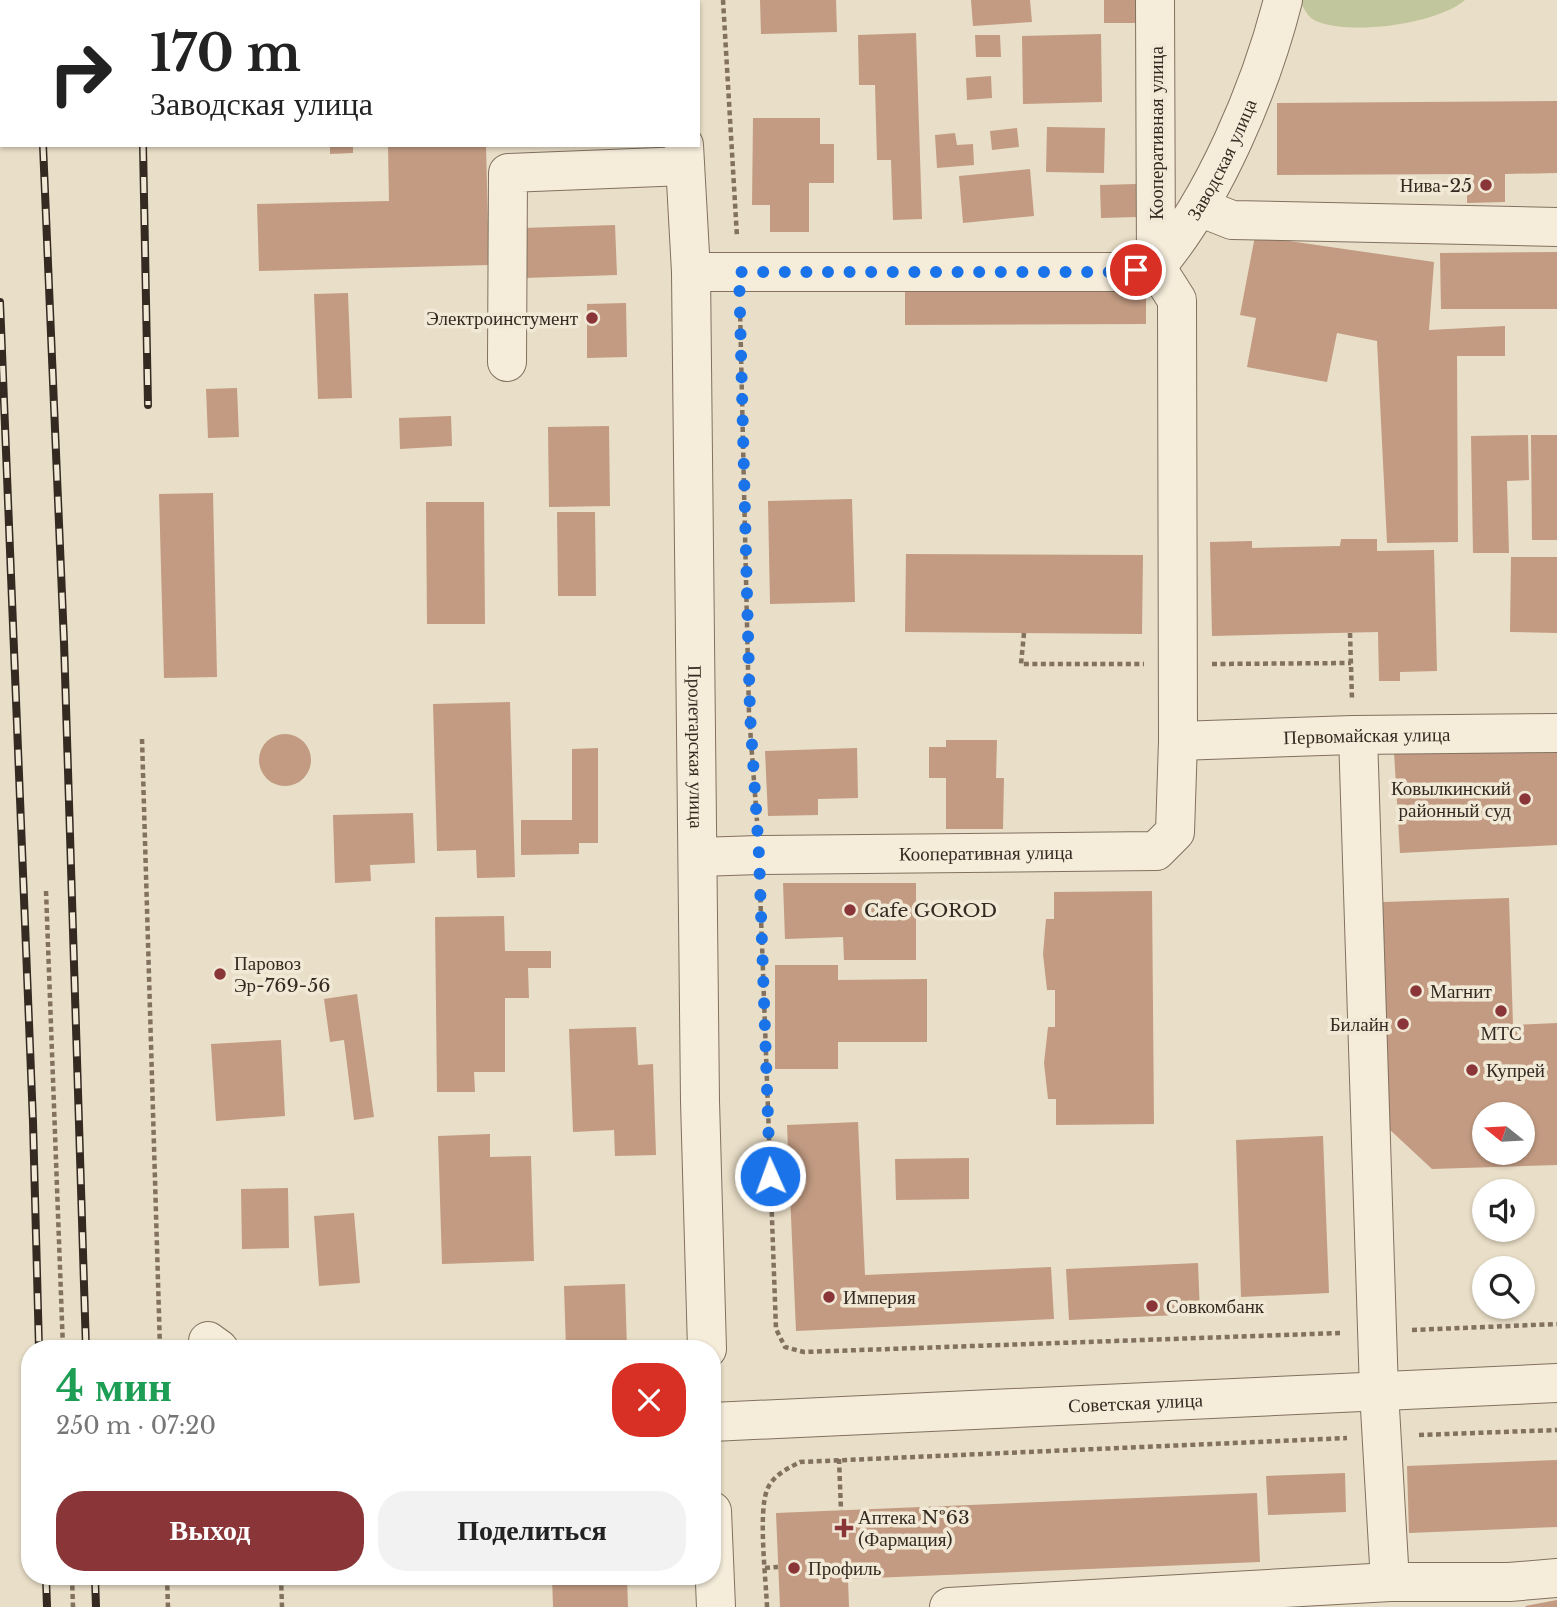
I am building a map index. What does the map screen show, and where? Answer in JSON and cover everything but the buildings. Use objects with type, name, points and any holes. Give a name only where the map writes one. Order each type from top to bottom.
[{"type":"street","name":"Кооперативная улица","points":[[699,857],[1156,851],[1175,832],[1178,741],[1177,300],[1156,267],[1155,0]]},
{"type":"street","name":"Заводская улица","points":[[1156,267],[1180,239],[1199,207],[1245,114],[1283,0]]},
{"type":"street","points":[[508,362],[508,173],[685,156]]},
{"type":"street","name":"Пролетарская улица","points":[[685,156],[691,272],[700,1101],[707,1340]]},
{"type":"street","points":[[1199,207],[1232,220],[1557,227]]},
{"type":"street","points":[[691,272],[1116,272],[1156,267]]},
{"type":"street","name":"Первомайская улица","points":[[1178,741],[1355,735],[1557,733]]},
{"type":"street","points":[[1355,735],[1379,1391],[1390,1582]]},
{"type":"street","name":"Советская улица","points":[[721,1422],[1557,1382]]},
{"type":"street","points":[[949,1607],[1390,1582],[1509,1582],[1557,1578]]},
{"type":"street","points":[[715,1585],[716,1607]]},
{"type":"path","points":[[723,0],[739,272],[750,714],[759,855],[775,1329],[785,1347],[804,1352],[1557,1325]]},
{"type":"path","points":[[1350,633],[1355,735]]},
{"type":"path","points":[[142,739],[160,1340]]},
{"type":"path","points":[[46,891],[63,1340]]},
{"type":"path","points":[[767,1607],[763,1511],[767,1489],[779,1473],[800,1462],[1557,1430]]},
{"type":"path","points":[[839,1460],[841,1510]]},
{"type":"path","points":[[765,1568],[778,1567]]},
{"type":"path","points":[[72,1585],[73,1607]]},
{"type":"path","points":[[167,1585],[168,1607]]},
{"type":"path","points":[[281,1585],[282,1607]]},
{"type":"green space","points":[[1299,0],[1465,0],[1435,16],[1415,21],[1350,27],[1316,21],[1308,15]]},
{"type":"railway","points":[[43,147],[64,642],[86,1340]]},
{"type":"railway","points":[[143,147],[148,405]]},
{"type":"railway","points":[[0,302],[33,1122],[39,1340]]},
{"type":"railway","points":[[46,1585],[47,1607]]},
{"type":"railway","points":[[95,1585],[96,1607]]},
{"type":"place","name":"Нива-25","points":[[1486,185]]},
{"type":"place","name":"Электроинстумент","points":[[592,318]]},
{"type":"place","name":"Ковылкинский районный суд","points":[[1525,799]]},
{"type":"place","name":"Cafe GOROD","points":[[850,910]]},
{"type":"place","name":"Паровоз Эр-769-56","points":[[220,974]]},
{"type":"place","name":"Магнит","points":[[1416,991]]},
{"type":"place","name":"МТС","points":[[1501,1011]]},
{"type":"place","name":"Билайн","points":[[1403,1024]]},
{"type":"place","name":"Купрей","points":[[1472,1070]]},
{"type":"place","name":"Империя","points":[[829,1297]]},
{"type":"place","name":"Совкомбанк","points":[[1152,1306]]},
{"type":"place","name":"Аптека №63 (Фармация)","points":[[844,1528]]},
{"type":"place","name":"Профиль","points":[[794,1568]]},
{"type":"route","points":[[770,1176],[759,855],[750,714],[739,272],[1136,270]]}]
